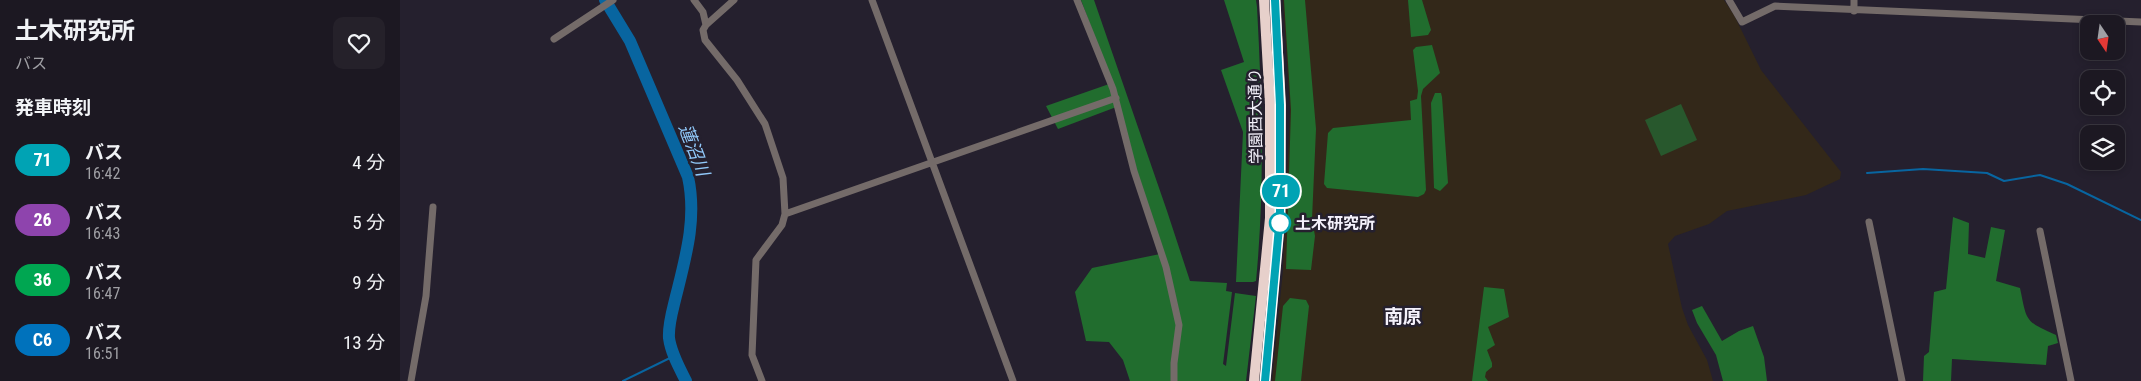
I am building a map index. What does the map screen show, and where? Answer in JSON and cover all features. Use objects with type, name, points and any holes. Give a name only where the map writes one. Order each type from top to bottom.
[{"type":"highway","name":"学園西大通り","points":[[1254,381],[1270,218],[1270,105],[1264,0]]},
{"type":"highway","name":"学園西大通り","points":[[1265,381],[1280,207],[1280,105],[1275,0]]},
{"type":"street","points":[[694,0],[702,12],[706,25]]},
{"type":"street","points":[[734,0],[702,30],[705,40],[737,80],[765,124],[783,178],[785,214],[780,231],[756,260],[752,355],[762,381]]},
{"type":"street","points":[[872,0],[1013,381]]},
{"type":"street","points":[[1077,0],[1116,98],[1132,164],[1166,267],[1177,316],[1178,335],[1174,363],[1174,381]]},
{"type":"street","points":[[1729,0],[1742,22],[1775,6],[1854,11],[2141,22]]},
{"type":"street","points":[[1854,0],[1854,11]]},
{"type":"street","points":[[554,39],[612,1]]},
{"type":"street","points":[[785,214],[1116,98]]},
{"type":"street","points":[[411,381],[426,296],[433,207]]},
{"type":"street","points":[[1869,222],[1902,381]]},
{"type":"street","points":[[2040,231],[2071,381]]},
{"type":"shaded area","points":[[1283,0],[1724,0],[1734,15],[1761,70],[1841,172],[1840,179],[1806,195],[1727,211],[1709,224],[1675,236],[1668,244],[1682,308],[1688,325],[1707,360],[1713,381],[1272,381],[1283,270],[1290,110]]},
{"type":"green space","points":[[1081,0],[1094,0],[1190,281],[1227,283],[1226,291],[1232,292],[1223,364],[1226,366],[1235,293],[1256,296],[1246,381],[1130,381],[1123,360],[1109,342],[1086,341],[1075,292],[1092,268],[1160,254],[1119,106],[1058,129],[1046,106],[1112,83]]},
{"type":"green space","points":[[1224,0],[1256,0],[1257,7],[1262,178],[1256,281],[1253,282],[1236,282],[1243,132],[1221,70],[1244,62]]},
{"type":"green space","points":[[1284,0],[1305,0],[1316,129],[1312,219],[1315,236],[1311,270],[1286,269],[1291,110]]},
{"type":"green space","points":[[1408,0],[1422,0],[1431,30],[1428,35],[1411,37]]},
{"type":"green space","points":[[1432,45],[1440,73],[1423,89],[1421,96],[1426,190],[1424,194],[1418,197],[1327,188],[1324,184],[1328,133],[1333,128],[1411,120],[1410,101],[1417,99],[1418,91],[1413,50],[1416,47]]},
{"type":"green space","points":[[1435,93],[1441,93],[1442,97],[1448,183],[1440,191],[1434,188],[1431,103]]},
{"type":"green space","points":[[1681,104],[1697,140],[1661,156],[1645,120]]},
{"type":"green space","points":[[1953,217],[1969,223],[1968,254],[1985,258],[1991,227],[2005,230],[1996,281],[2020,288],[2026,314],[2032,323],[2056,335],[2058,343],[2048,346],[2046,365],[1952,359],[1951,381],[1923,381],[1924,356],[1929,352],[1934,292],[1946,289]]},
{"type":"green space","points":[[1484,287],[1504,289],[1509,317],[1488,327],[1495,345],[1487,350],[1492,363],[1492,367],[1486,372],[1485,377],[1488,381],[1472,381]]},
{"type":"green space","points":[[1290,298],[1306,300],[1309,306],[1301,381],[1275,381],[1283,306]]},
{"type":"green space","points":[[1702,306],[1722,341],[1739,331],[1753,326],[1764,357],[1767,381],[1723,381],[1716,355],[1697,323],[1692,310]]},
{"type":"waterway","name":"蓮沼川","points":[[605,0],[630,41],[688,177],[691,222],[669,333],[673,355],[686,381]]},
{"type":"waterway","points":[[1867,173],[1923,169],[1987,173],[2004,181],[2040,175],[2067,184],[2141,220]]},
{"type":"waterway","points":[[623,381],[674,356]]},
{"type":"bus line","name":"71","points":[[1265,381],[1280,216],[1279,54],[1275,0]]},
{"type":"place","name":"土木研究所","points":[[1280,223]]},
{"type":"district","name":"南原","points":[[1403,316]]}]
